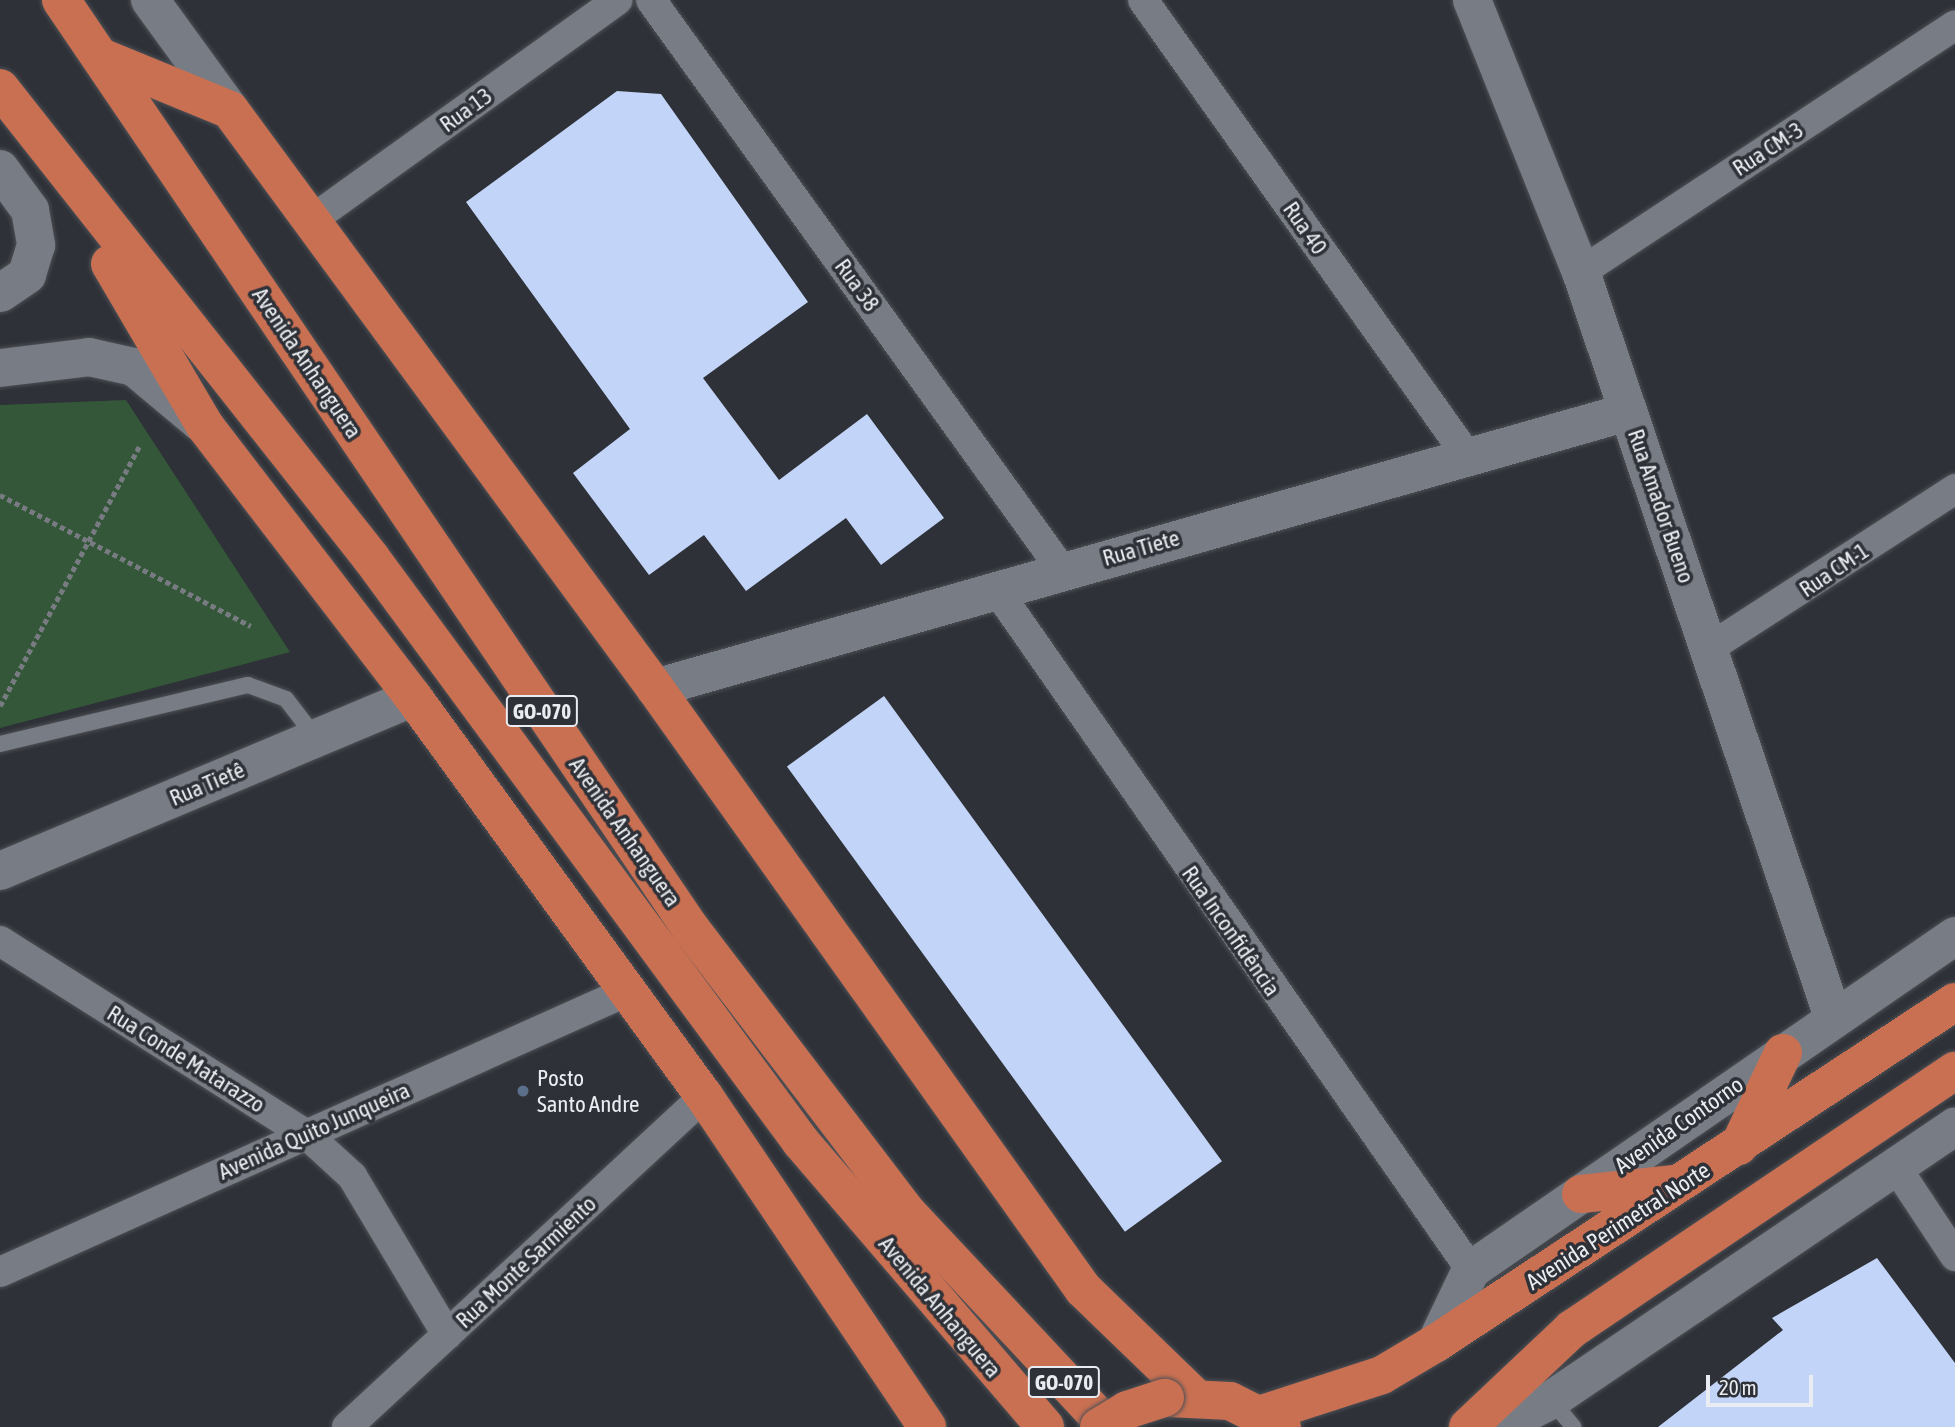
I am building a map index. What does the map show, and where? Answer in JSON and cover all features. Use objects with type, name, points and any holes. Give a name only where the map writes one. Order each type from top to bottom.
[{"type":"highway","name":"Avenida Anhanguera","points":[[61,0],[691,929],[904,1209],[1108,1427]]},
{"type":"highway","points":[[101,57],[230,110],[313,219],[655,688],[1083,1289],[1180,1398]]},
{"type":"highway","name":"Avenida Anhanguera","points":[[0,88],[45,151],[371,558],[801,1142],[1045,1427]]},
{"type":"highway","name":"Avenida Anhanguera","points":[[45,151],[205,426],[413,697],[705,1096],[927,1427]]},
{"type":"highway","name":"Avenida Perimetral Norte","points":[[1272,1420],[1361,1384],[1437,1343],[1738,1148],[1955,1002]]},
{"type":"highway","points":[[1738,1148],[1783,1053]]},
{"type":"highway","points":[[1468,1427],[1572,1329],[1955,1071]]},
{"type":"highway","points":[[1581,1194],[1684,1183]]},
{"type":"highway","points":[[1099,1427],[1127,1410],[1180,1398],[1272,1420]]},
{"type":"street","points":[[150,0],[230,110]]},
{"type":"street","name":"Rua 13","points":[[313,219],[618,0]]},
{"type":"street","name":"Rua 38","points":[[651,0],[1062,570]]},
{"type":"street","name":"Rua 40","points":[[1143,0],[1468,457]]},
{"type":"street","name":"Rua Amador Bueno","points":[[1472,0],[1581,272],[1711,647],[1833,1017]]},
{"type":"street","name":"Rua CM-3","points":[[1581,272],[1955,25]]},
{"type":"street","points":[[0,169],[30,210],[36,245],[27,275],[0,293]]},
{"type":"street","points":[[0,368],[89,357],[134,367],[205,426]]},
{"type":"street","name":"Rua Tiete","points":[[655,688],[1062,570],[1628,412]]},
{"type":"street","name":"Rua CM-1","points":[[1711,647],[1955,489]]},
{"type":"street","name":"Rua Inconfidência","points":[[996,589],[1471,1270]]},
{"type":"street","name":"Rua Tietê","points":[[0,871],[413,697]]},
{"type":"street","name":"Avenida Contorno","points":[[1471,1270],[1833,1017],[1955,936]]},
{"type":"street","name":"Rua Conde Matarazzo","points":[[0,941],[307,1135],[352,1176],[447,1335]]},
{"type":"street","name":"Avenida Quito Junqueira","points":[[0,1272],[628,992]]},
{"type":"street","name":"Rua Monte Sarmiento","points":[[347,1427],[705,1096]]},
{"type":"street","points":[[1498,1427],[1562,1414],[1955,1126]]},
{"type":"street","points":[[1896,1167],[1955,1256]]},
{"type":"street","points":[[1437,1343],[1471,1270]]},
{"type":"lane","points":[[0,744],[248,685],[286,699],[316,738]]},
{"type":"path","points":[[0,706],[87,537],[140,445]]},
{"type":"path","points":[[0,495],[87,537],[251,626]]},
{"type":"green space","points":[[126,400],[290,652],[0,728],[0,405]]},
{"type":"building","points":[[617,91],[661,94],[808,302],[703,378],[779,480],[867,414],[944,518],[881,565],[846,518],[746,591],[704,535],[649,575],[573,473],[630,429],[466,202]]},
{"type":"building","points":[[884,696],[1222,1161],[1125,1232],[787,767]]},
{"type":"building","points":[[1877,1258],[1955,1363],[1955,1427],[1658,1427],[1783,1330],[1772,1318]]},
{"type":"place","name":"Posto Santo Andre","points":[[523,1091]]}]
